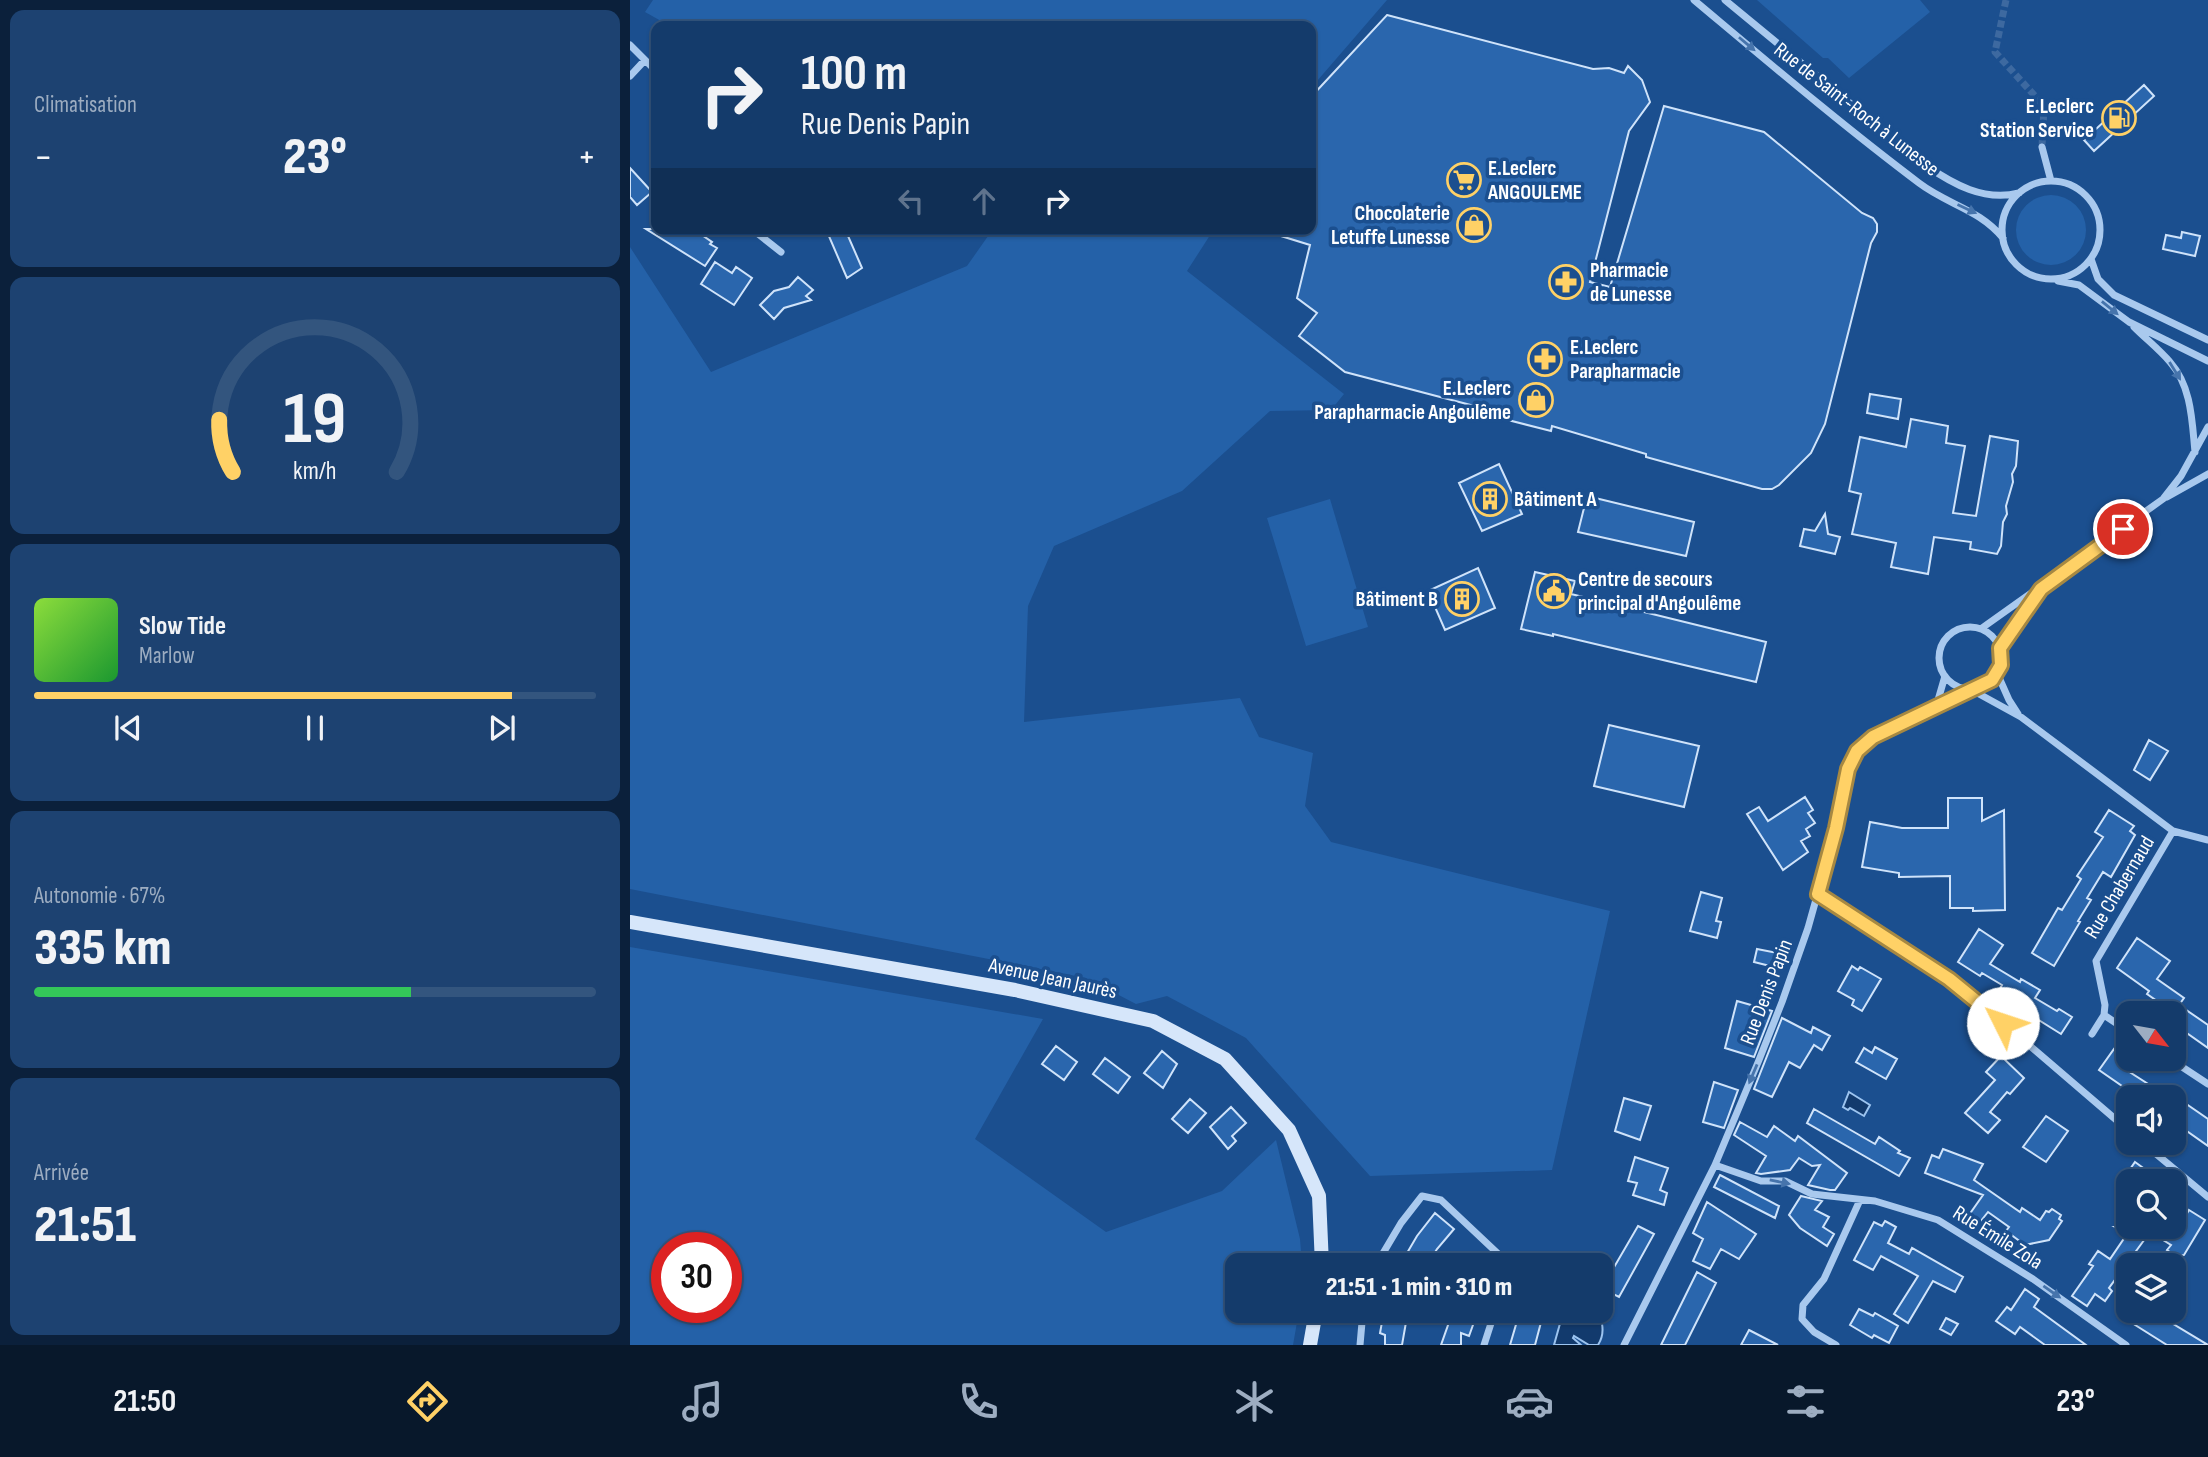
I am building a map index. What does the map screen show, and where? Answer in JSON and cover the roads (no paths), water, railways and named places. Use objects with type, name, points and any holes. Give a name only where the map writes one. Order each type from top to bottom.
[{"type":"main road","name":"Avenue Jean Jaurès","points":[[630,922],[1014,990],[1153,1021],[1225,1059],[1289,1130],[1319,1196],[1321,1253]]},
{"type":"main road","points":[[1310,1345],[1314,1323]]},
{"type":"street","name":"Rue de Saint-Roch à Lunesse","points":[[1694,0],[1922,185],[1980,216],[2003,238]]},
{"type":"street","name":"Rue de Saint-Roch à Lunesse","points":[[1725,0],[1925,165],[1945,178],[1986,195],[2007,196],[2019,193]]},
{"type":"street","points":[[630,45],[651,66]]},
{"type":"street","points":[[630,76],[645,60]]},
{"type":"street","points":[[2042,147],[2050,181]]},
{"type":"street","points":[[2050,279],[2066,277],[2080,270],[2091,259],[2098,245],[2101,228],[2097,212],[2088,198],[2076,187],[2060,181],[2043,181],[2027,187],[2005,212],[2003,238],[2010,257],[2021,269],[2035,276],[2078,285],[2129,322],[2170,362],[2179,374],[2189,400],[2195,453]]},
{"type":"street","points":[[759,235],[780,252]]},
{"type":"street","points":[[2091,259],[2098,279],[2114,295],[2208,340]]},
{"type":"street","points":[[2129,322],[2208,361]]},
{"type":"street","points":[[2164,499],[2195,453],[2208,427]]},
{"type":"street","points":[[1982,628],[2041,589],[2164,499],[2208,474]]},
{"type":"street","points":[[2000,648],[2041,589]]},
{"type":"street","points":[[1936,706],[1945,676],[1939,657],[1941,647],[1946,639],[1962,627],[1982,628],[1990,633],[2000,648],[2001,665],[1997,673],[1985,685],[1970,689]]},
{"type":"street","points":[[1997,673],[2009,700],[2021,717]]},
{"type":"street","points":[[1945,676],[2021,717]]},
{"type":"street","name":"Rue Denis Papin","points":[[1624,1345],[1715,1165],[1782,1002],[1818,894],[1836,828],[1848,769],[1857,751],[1873,737],[1970,689]]},
{"type":"street","name":"Rue Chabernaud","points":[[2021,717],[2173,831],[2208,840]]},
{"type":"street","name":"Rue Chabernaud","points":[[2104,1015],[2105,1005],[2096,961],[2173,831]]},
{"type":"street","points":[[1818,894],[1967,992],[2116,1120]]},
{"type":"street","points":[[2092,1034],[2104,1015],[2116,1023]]},
{"type":"street","points":[[2186,1070],[2208,1084]]},
{"type":"street","points":[[2157,1155],[2208,1197]]},
{"type":"street","name":"Rue Émile Zola","points":[[1715,1165],[1761,1181],[1785,1181],[1812,1194],[1875,1202],[1938,1220],[2033,1279],[2126,1345]]},
{"type":"street","points":[[1383,1253],[1422,1196],[1441,1200],[1497,1253]]},
{"type":"street","points":[[1836,1345],[1814,1332],[1802,1319],[1803,1305],[1824,1279],[1860,1200]]},
{"type":"street","points":[[1360,1345],[1362,1323]]},
{"type":"street","points":[[1484,1345],[1491,1323]]},
{"type":"tunnel","points":[[2006,0],[1995,52],[2044,106],[2042,147]]},
{"type":"place","name":"E.Leclerc Station Service","points":[[2119,118]]},
{"type":"place","name":"E.Leclerc ANGOULEME","points":[[1464,180]]},
{"type":"place","name":"Chocolaterie Letuffe Lunesse","points":[[1474,225]]},
{"type":"place","name":"Pharmacie de Lunesse","points":[[1566,282]]},
{"type":"place","name":"E.Leclerc Parapharmacie","points":[[1545,359]]},
{"type":"place","name":"E.Leclerc Parapharmacie Angoulême","points":[[1536,400]]},
{"type":"place","name":"Bâtiment A","points":[[1490,499]]},
{"type":"place","name":"Centre de secours principal d'Angoulême","points":[[1554,591]]},
{"type":"place","name":"Bâtiment B","points":[[1462,599]]}]
